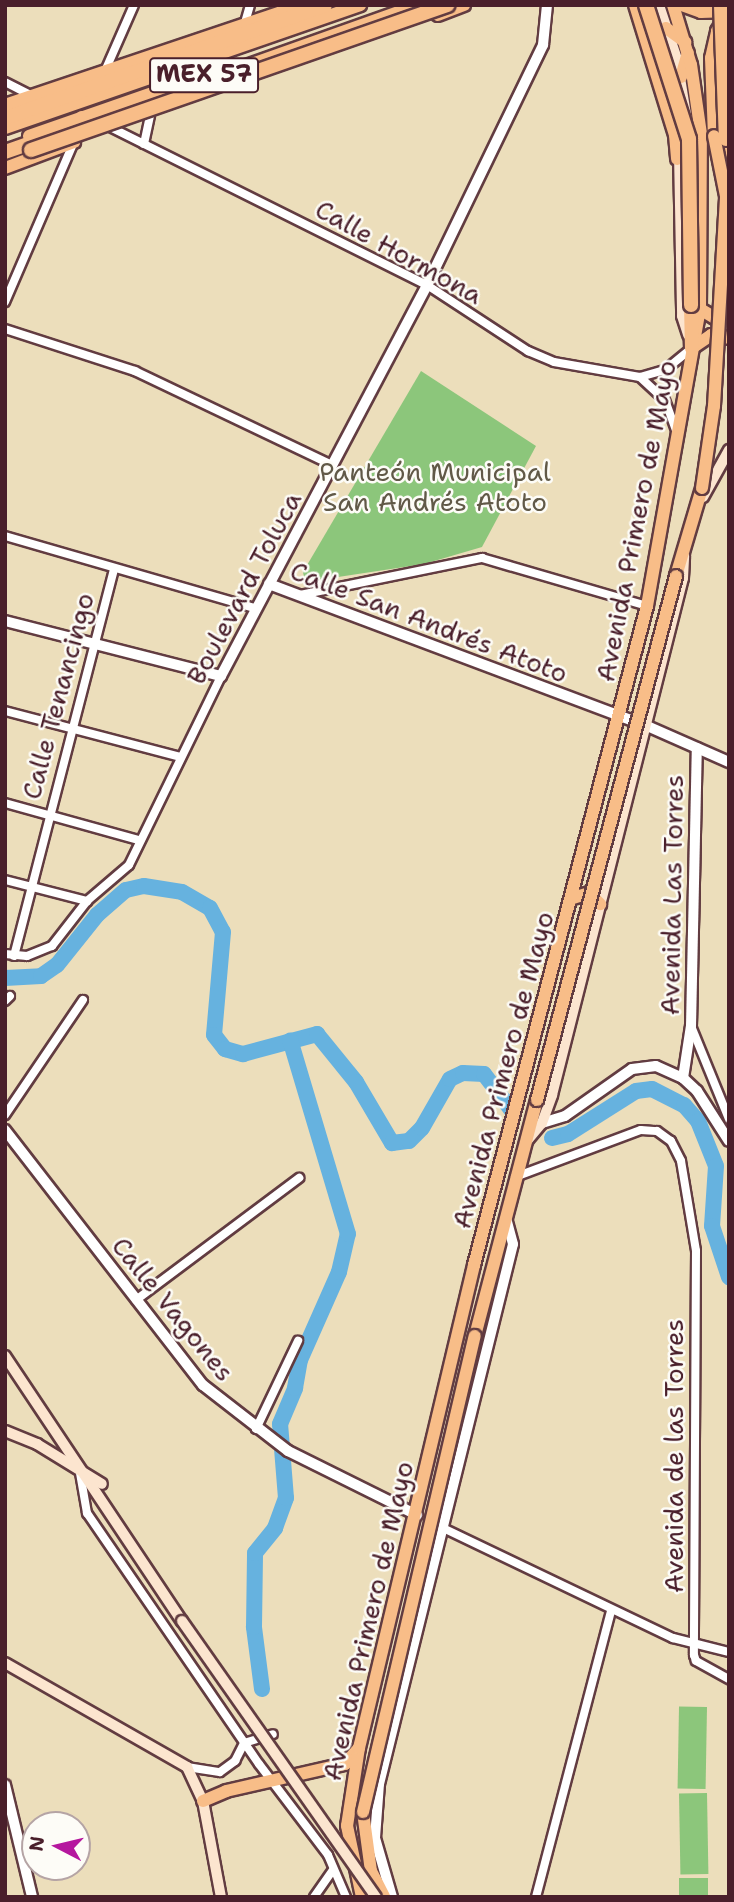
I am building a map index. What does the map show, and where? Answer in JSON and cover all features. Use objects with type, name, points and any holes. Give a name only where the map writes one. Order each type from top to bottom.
[{"type":"highway","points":[[5,118],[325,5]]},
{"type":"highway","points":[[5,152],[422,5]]},
{"type":"highway","points":[[5,159],[447,5]]},
{"type":"highway","points":[[646,5],[690,139],[696,307],[692,348]]},
{"type":"highway","points":[[720,138],[721,5]]},
{"type":"highway","points":[[82,118],[144,116]]},
{"type":"main road","points":[[5,105],[104,74],[302,5]]},
{"type":"main road","name":"MEX 57","points":[[5,128],[360,5]]},
{"type":"main road","name":"MEX 57","points":[[5,145],[403,5]]},
{"type":"main road","points":[[5,168],[144,116],[464,5]]},
{"type":"main road","points":[[635,5],[671,119],[677,159]]},
{"type":"main road","name":"Avenida Primero de Mayo","points":[[362,1897],[352,1863],[349,1802],[359,1748],[417,1515],[474,1265],[573,898],[647,606],[677,446],[692,348],[682,316],[677,159],[687,133],[681,78],[659,5]]},
{"type":"main road","points":[[673,5],[687,47],[701,134],[696,307],[715,318],[729,314]]},
{"type":"main road","points":[[682,5],[701,12],[729,11]]},
{"type":"main road","points":[[720,138],[711,58],[717,31],[729,11]]},
{"type":"main road","points":[[666,28],[687,47]]},
{"type":"main road","points":[[729,33],[729,89]]},
{"type":"main road","points":[[681,78],[687,47]]},
{"type":"main road","points":[[720,138],[729,124]]},
{"type":"main road","name":"Avenida Primero de Mayo","points":[[384,1897],[370,1871],[364,1838],[369,1781],[496,1247],[702,488],[714,406],[726,196],[720,138]]},
{"type":"main road","points":[[692,348],[711,335],[729,338]]},
{"type":"main road","name":"Avenida Primero de Mayo","points":[[696,509],[726,463],[729,450]]},
{"type":"main road","name":"Avenida Primero de Mayo","points":[[526,1142],[542,1123],[683,578],[684,549]]},
{"type":"main road","points":[[573,898],[589,893],[600,904]]},
{"type":"main road","points":[[5,1356],[80,1473],[376,1897]]},
{"type":"main road","points":[[5,1431],[37,1444],[80,1473],[102,1484]]},
{"type":"main road","points":[[5,1663],[187,1767],[203,1801],[221,1897]]},
{"type":"main road","points":[[203,1801],[226,1791],[345,1764],[359,1748]]},
{"type":"street","points":[[104,74],[134,5]]},
{"type":"street","points":[[244,26],[250,5]]},
{"type":"street","name":"Boulevard Toluca","points":[[10,955],[27,957],[52,946],[87,901],[129,865],[138,840],[255,608],[427,285],[542,45],[547,5]]},
{"type":"street","points":[[5,82],[33,96]]},
{"type":"street","points":[[144,116],[144,144]]},
{"type":"street","name":"Calle Hormona","points":[[112,128],[427,285],[528,351],[554,362],[640,377]]},
{"type":"street","points":[[5,302],[74,142]]},
{"type":"street","points":[[5,329],[135,372],[332,465]]},
{"type":"street","points":[[677,446],[669,407],[640,377],[664,370],[692,348]]},
{"type":"street","name":"Calle San Andrés Atoto","points":[[5,536],[255,608]]},
{"type":"street","points":[[300,595],[482,558],[647,606]]},
{"type":"street","name":"Calle Tenancingo","points":[[10,955],[114,569]]},
{"type":"street","name":"Calle San Andrés Atoto","points":[[269,584],[645,725],[729,762]]},
{"type":"street","points":[[5,621],[221,676]]},
{"type":"street","points":[[5,711],[180,757]]},
{"type":"street","points":[[640,745],[666,734]]},
{"type":"street","name":"Avenida Las Torres","points":[[697,748],[691,1026],[729,1119]]},
{"type":"street","points":[[5,803],[138,840]]},
{"type":"street","points":[[5,880],[87,901]]},
{"type":"street","points":[[5,1115],[83,1000]]},
{"type":"street","points":[[683,1078],[691,1026]]},
{"type":"street","points":[[542,1123],[565,1116],[632,1069],[656,1066],[683,1078],[697,1091],[729,1141]]},
{"type":"street","name":"Calle Vagones","points":[[5,1130],[204,1385],[256,1429],[288,1451],[417,1515]]},
{"type":"street","name":"Avenida de las Torres","points":[[515,1177],[641,1130],[657,1131],[671,1141],[681,1161],[696,1251],[694,1643],[696,1661],[729,1679]]},
{"type":"street","points":[[136,1300],[299,1178]]},
{"type":"street","name":"Avenida Primero de Mayo","points":[[392,1897],[380,1867],[374,1812],[513,1244],[505,1216]]},
{"type":"street","points":[[256,1429],[298,1341]]},
{"type":"street","points":[[80,1473],[87,1513],[244,1743],[328,1855],[332,1871],[346,1897]]},
{"type":"street","points":[[443,1528],[611,1611],[694,1643],[729,1652]]},
{"type":"street","points":[[395,1603],[422,1610]]},
{"type":"street","points":[[536,1897],[611,1611]]},
{"type":"street","points":[[187,1767],[220,1772],[235,1762],[244,1743],[274,1734]]},
{"type":"street","points":[[5,1785],[32,1897]]},
{"type":"street","points":[[314,1897],[332,1871]]},
{"type":"green space","name":"Panteón Municipal San Andrés Atoto","points":[[421,371],[536,446],[482,547],[424,564],[305,582],[303,572]]},
{"type":"green space","points":[[679,1707],[707,1707],[706,1789],[678,1788]]},
{"type":"green space","points":[[679,1793],[707,1793],[708,1874],[680,1874]]},
{"type":"green space","points":[[679,1878],[708,1878],[708,1897],[679,1897]]},
{"type":"waterway","points":[[5,978],[41,976],[57,965],[97,915],[126,890],[144,886],[182,892],[210,908],[223,932],[214,1035],[225,1049],[243,1054],[317,1034],[356,1082],[392,1143],[409,1141],[422,1128],[450,1079],[463,1073],[484,1074],[513,1112]]},
{"type":"waterway","points":[[262,1689],[254,1627],[255,1553],[275,1528],[286,1498],[280,1424],[295,1388],[300,1360],[339,1272],[348,1234],[290,1040]]},
{"type":"waterway","points":[[552,1138],[568,1134],[636,1091],[652,1089],[684,1105],[698,1121],[716,1166],[712,1226],[729,1277]]}]
